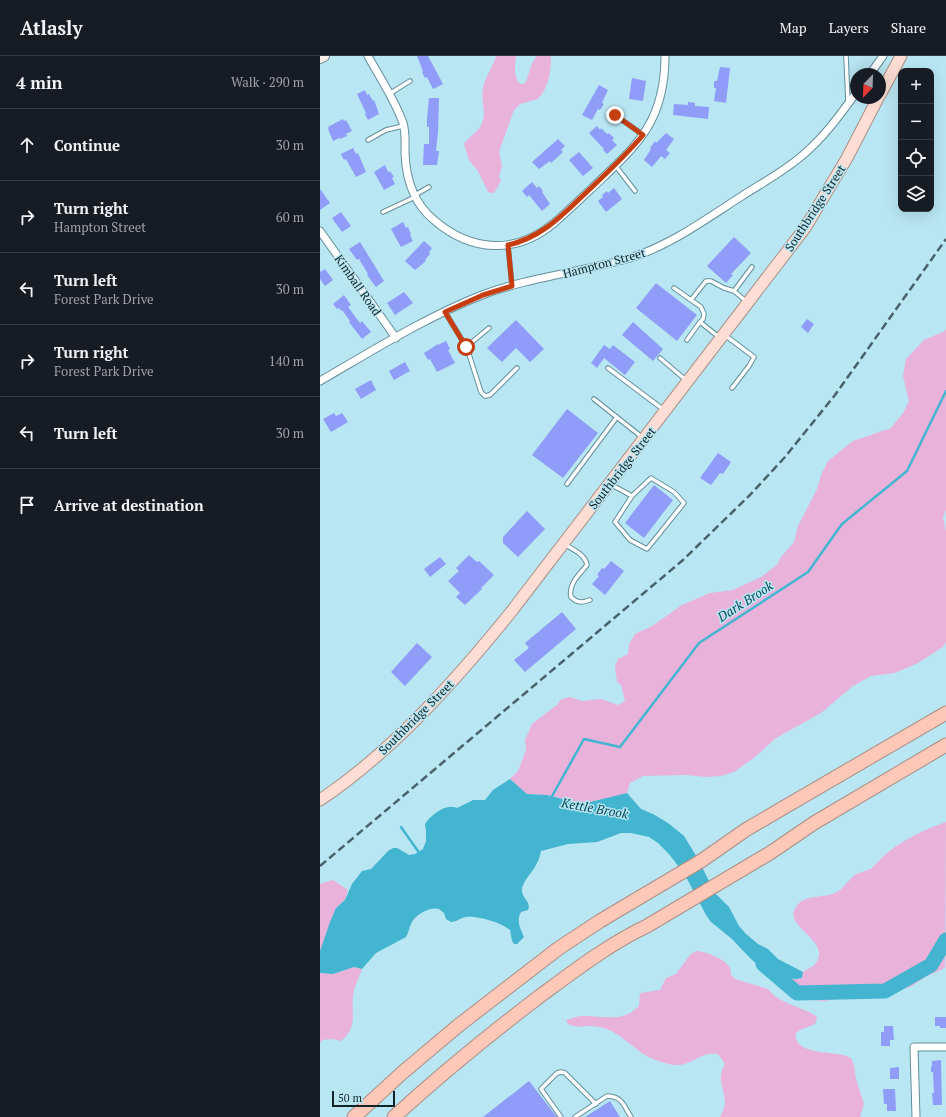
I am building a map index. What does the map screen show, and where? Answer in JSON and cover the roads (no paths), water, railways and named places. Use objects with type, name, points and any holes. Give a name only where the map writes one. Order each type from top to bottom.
[{"type":"highway","points":[[354,1117],[436,1044],[488,1001],[600,920],[701,861],[747,829],[946,713]]},
{"type":"highway","points":[[394,1117],[477,1045],[556,984],[633,933],[770,853],[814,823],[946,745]]},
{"type":"main road","points":[[886,84],[901,56]]},
{"type":"main road","name":"Southbridge Street","points":[[320,800],[383,751],[426,710],[482,647],[563,544],[805,228],[847,158],[875,104]]},
{"type":"street","points":[[320,58],[324,56]]},
{"type":"street","points":[[368,56],[389,94],[404,126],[408,179],[414,196],[420,206],[433,220],[454,235],[483,245],[508,245],[532,237],[554,224],[629,152],[650,126],[656,112],[661,96],[665,56]]},
{"type":"street","points":[[874,68],[883,56]]},
{"type":"street","name":"Hampton Street","points":[[320,381],[445,312],[483,295],[512,286],[628,258],[654,249],[673,240],[775,175],[803,155],[827,131],[850,101]]},
{"type":"street","name":"Kimball Road","points":[[320,231],[396,338]]},
{"type":"street","points":[[916,1117],[914,1047],[946,1047]]},
{"type":"lane","points":[[846,56],[848,104]]},
{"type":"lane","points":[[389,94],[410,81]]},
{"type":"lane","points":[[615,115],[643,135]]},
{"type":"lane","points":[[368,140],[386,130],[404,126]]},
{"type":"lane","points":[[615,165],[635,191]]},
{"type":"lane","points":[[383,212],[429,187]]},
{"type":"lane","points":[[508,245],[512,286]]},
{"type":"lane","points":[[734,291],[752,267]]},
{"type":"lane","points":[[691,300],[706,281],[711,281],[724,288],[734,291],[748,303]]},
{"type":"lane","points":[[674,288],[701,308],[704,314],[703,319],[687,340]]},
{"type":"lane","points":[[445,312],[466,347],[481,392],[485,396],[490,394],[517,368]]},
{"type":"lane","points":[[700,322],[754,357],[750,366],[732,388]]},
{"type":"lane","points":[[466,347],[490,328]]},
{"type":"lane","points":[[660,358],[688,381]]},
{"type":"lane","points":[[608,368],[665,411]]},
{"type":"lane","points":[[594,399],[644,438]]},
{"type":"lane","points":[[566,484],[617,417]]},
{"type":"lane","points":[[651,478],[674,492],[684,503],[647,549],[630,540],[615,522],[632,496],[651,478]]},
{"type":"lane","points":[[609,484],[632,496]]},
{"type":"lane","points":[[563,544],[582,556],[586,561],[586,565],[571,585],[569,592],[571,597],[578,602],[590,600]]},
{"type":"lane","points":[[561,1117],[541,1089],[557,1073],[564,1073],[596,1104]]},
{"type":"lane","points":[[575,1117],[607,1096],[614,1096],[620,1099],[631,1117]]},
{"type":"water","points":[[510,779],[527,794],[547,795],[582,804],[627,793],[641,809],[668,823],[684,836],[698,859],[715,893],[729,907],[739,926],[746,934],[758,944],[768,949],[778,959],[803,972],[802,978],[796,979],[776,977],[761,968],[732,939],[711,922],[685,875],[669,854],[658,843],[649,837],[631,833],[621,833],[597,842],[568,844],[541,851],[538,862],[522,888],[529,907],[528,910],[521,912],[519,918],[519,924],[524,937],[517,944],[514,944],[512,941],[510,930],[496,922],[482,918],[470,917],[451,922],[446,919],[444,913],[440,909],[435,908],[427,910],[416,917],[411,924],[406,937],[376,953],[362,969],[354,967],[333,974],[320,973],[320,951],[330,922],[336,908],[345,900],[352,884],[362,871],[371,869],[388,851],[393,848],[397,848],[409,855],[415,854],[423,849],[426,841],[425,824],[431,817],[444,808],[457,808],[473,800],[485,800],[493,790]]},
{"type":"waterway","name":"Dark Brook","points":[[551,798],[584,739],[620,747],[699,643],[808,572],[842,524],[907,471],[946,391]]},
{"type":"waterway","points":[[401,827],[420,854]]},
{"type":"waterway","name":"Kettle Brook","points":[[763,964],[797,993],[885,991],[931,965],[946,940]]},
{"type":"railway","points":[[320,866],[683,560],[750,495],[785,457],[835,395],[946,239]]}]
